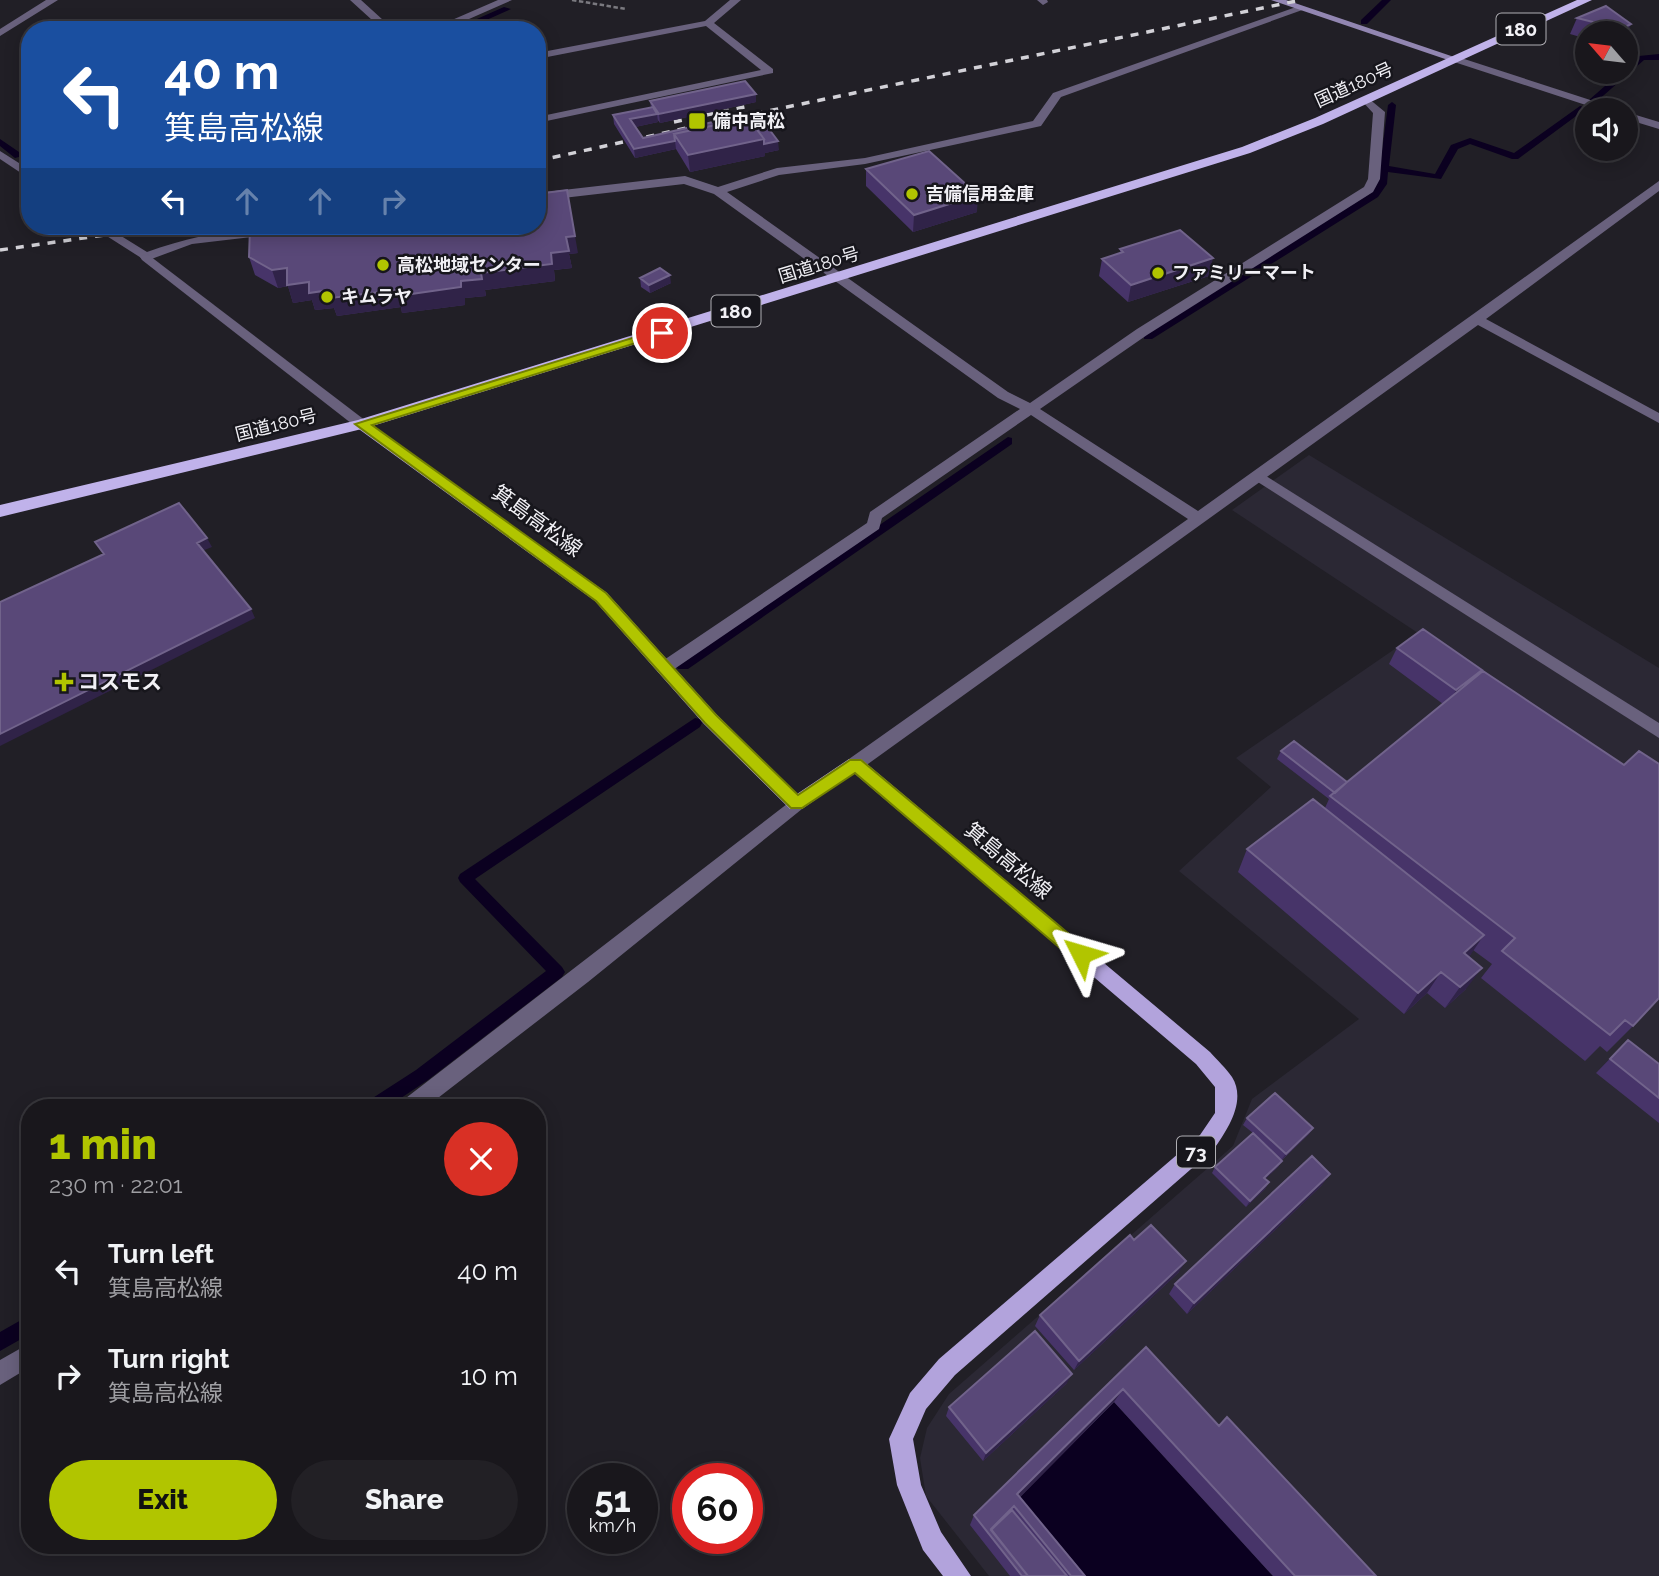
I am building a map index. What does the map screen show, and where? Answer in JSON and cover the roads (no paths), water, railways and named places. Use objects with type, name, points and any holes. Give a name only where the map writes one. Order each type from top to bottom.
[{"type":"highway","name":"国道180号","points":[[0,511],[361,424],[840,279],[1246,150],[1368,101],[1586,0]]},
{"type":"main road","points":[[1276,0],[1455,59]]},
{"type":"main road","name":"箕島高松線","points":[[361,424],[601,597],[710,719],[796,804]]},
{"type":"main road","points":[[796,804],[855,764]]},
{"type":"main road","name":"箕島高松線","points":[[855,764],[1203,1058],[1225,1084],[1225,1115],[1207,1142],[947,1367],[918,1401],[901,1439],[909,1485],[932,1541],[959,1576]]},
{"type":"street","points":[[0,33],[53,0]]},
{"type":"street","points":[[355,0],[379,21]]},
{"type":"street","points":[[456,21],[507,0]]},
{"type":"street","points":[[546,54],[708,23],[736,0]]},
{"type":"street","points":[[718,191],[777,172],[865,161],[1037,124],[1057,95],[1300,9]]},
{"type":"street","points":[[546,118],[769,71],[708,23]]},
{"type":"street","points":[[1455,59],[1575,98]]},
{"type":"street","points":[[664,668],[874,525],[875,516],[1142,332],[1369,189],[1374,179],[1379,111],[1368,101]]},
{"type":"street","points":[[1638,119],[1659,126]]},
{"type":"street","points":[[0,154],[21,169]]},
{"type":"street","points":[[546,196],[685,180],[718,191],[1003,395],[1031,409],[1199,519]]},
{"type":"street","points":[[855,764],[1477,319],[1659,185]]},
{"type":"street","points":[[111,235],[146,257],[361,424]]},
{"type":"street","points":[[146,257],[190,241],[238,235]]},
{"type":"street","points":[[1477,319],[1659,419]]},
{"type":"street","points":[[1258,476],[1659,731]]},
{"type":"street","points":[[421,1099],[581,976],[796,804]]},
{"type":"street","points":[[0,1373],[21,1360]]},
{"type":"waterway","points":[[1364,22],[1387,0]]},
{"type":"waterway","points":[[478,21],[507,9]]},
{"type":"waterway","points":[[1595,98],[1642,58],[1659,57]]},
{"type":"waterway","points":[[1384,168],[1392,105]]},
{"type":"waterway","points":[[1384,168],[1438,177],[1454,147],[1470,141],[1515,157],[1575,114]]},
{"type":"waterway","points":[[0,142],[18,156],[21,155]]},
{"type":"waterway","points":[[1148,337],[1375,195],[1382,184],[1384,168]]},
{"type":"waterway","points":[[683,666],[1008,441]]},
{"type":"waterway","points":[[385,1099],[422,1075],[557,972],[465,878],[695,723]]},
{"type":"waterway","points":[[0,1342],[21,1329]]},
{"type":"railway","points":[[739,117],[1301,0]]},
{"type":"railway","points":[[674,122],[749,106]]},
{"type":"railway","points":[[546,159],[691,127]]},
{"type":"railway","points":[[0,250],[104,235]]},
{"type":"place","name":"備中高松","points":[[697,121]]},
{"type":"place","name":"吉備信用金庫","points":[[912,194]]},
{"type":"place","name":"高松地域センター","points":[[383,265]]},
{"type":"place","name":"ファミリーマート","points":[[1158,273]]},
{"type":"place","name":"キムラヤ","points":[[327,297]]},
{"type":"place","name":"コスモス","points":[[64,682]]}]
